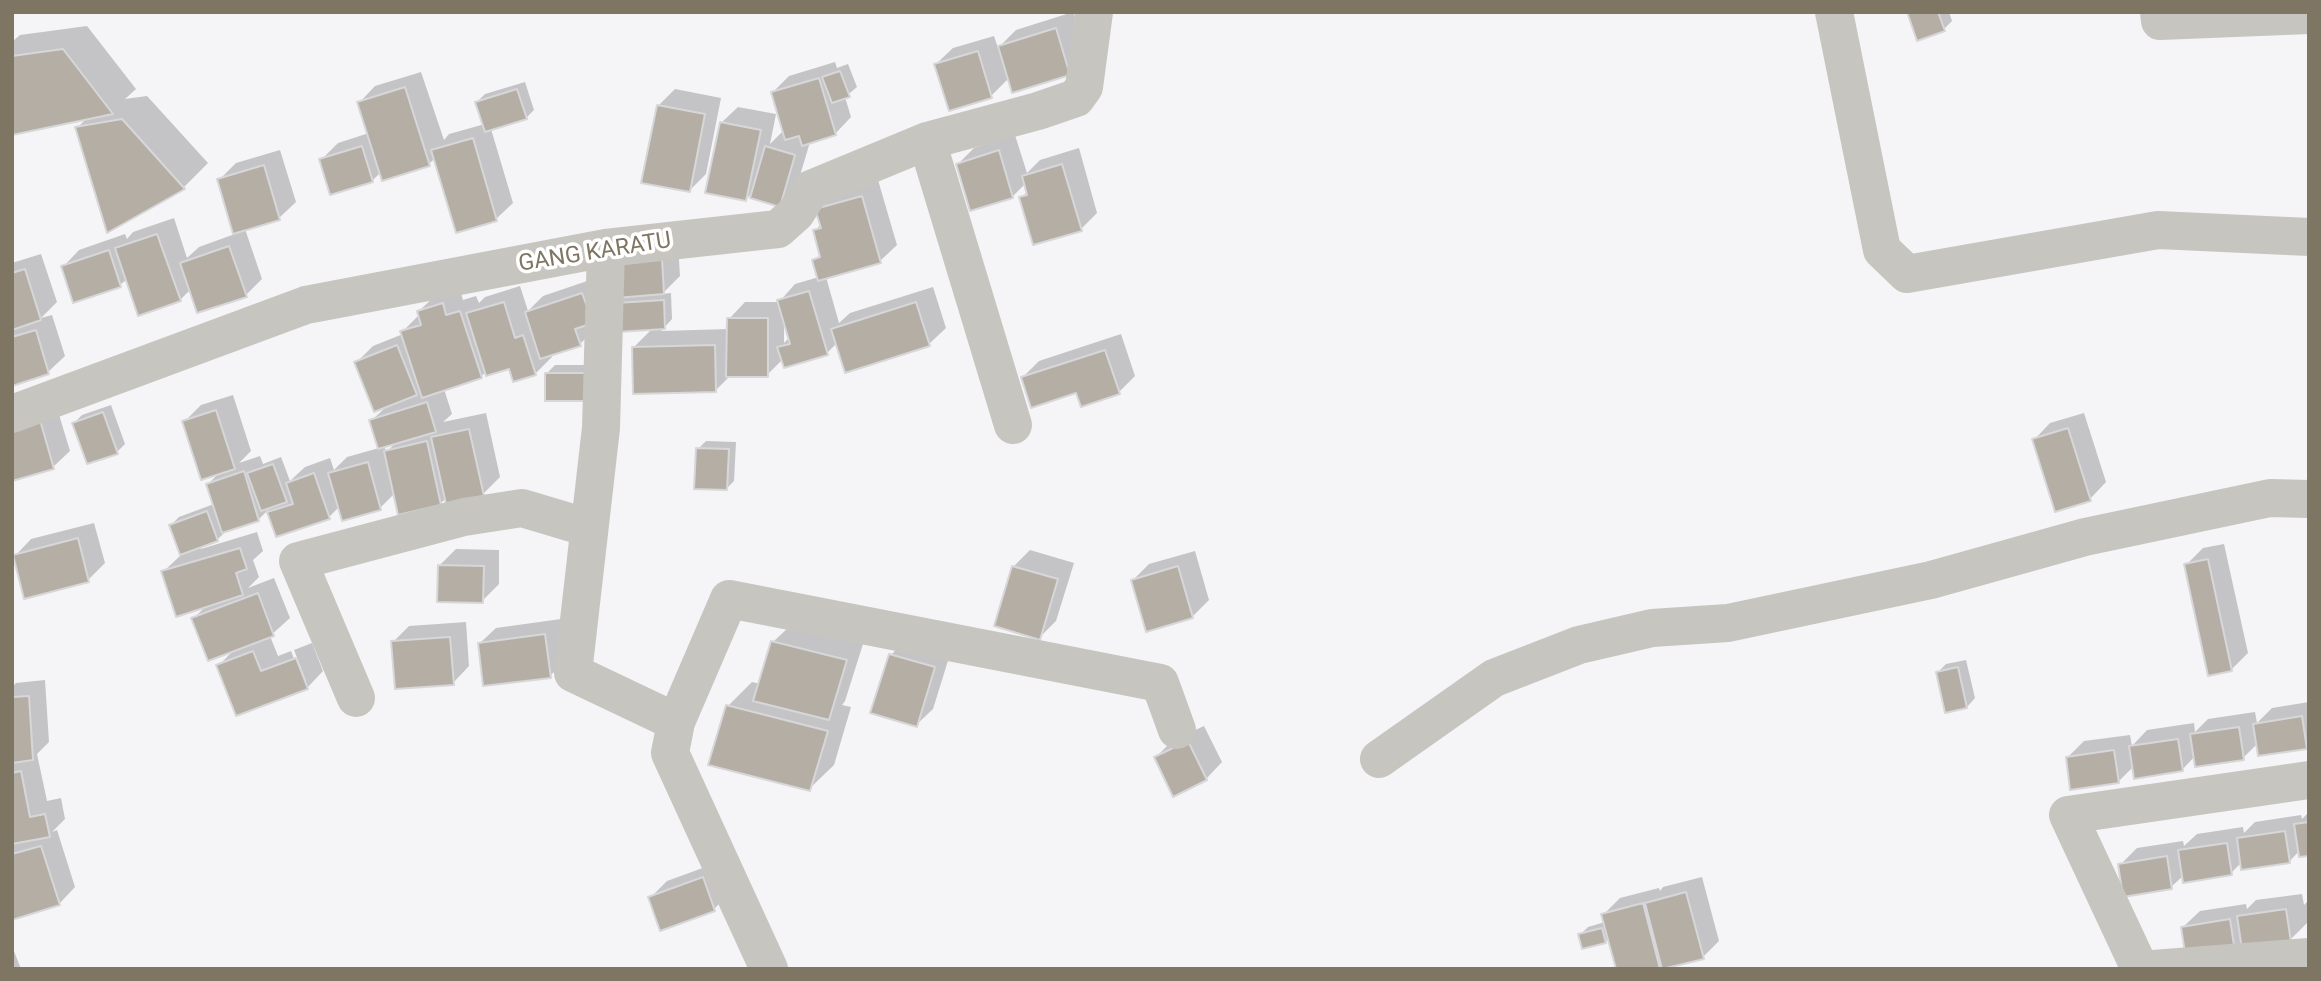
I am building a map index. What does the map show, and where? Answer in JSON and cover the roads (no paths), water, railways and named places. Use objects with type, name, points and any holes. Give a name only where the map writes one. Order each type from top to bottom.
[{"type":"street","name":"GANG KARATU","points":[[12,414],[306,305],[606,248],[778,229],[796,213],[811,189],[927,141],[1038,111],[1076,97],[1084,87],[1094,12]]},
{"type":"street","points":[[1834,12],[1882,250],[1907,274],[2158,230],[2309,237]]},
{"type":"street","points":[[2159,12],[2160,22],[2309,15]]},
{"type":"street","points":[[927,141],[1013,425]]},
{"type":"street","points":[[606,248],[601,428],[573,673],[676,722]]},
{"type":"street","points":[[1379,759],[1494,678],[1579,645],[1652,628],[1728,624],[1931,580],[2085,537],[2270,498],[2309,499]]},
{"type":"street","points":[[356,698],[298,561],[464,517],[522,508],[589,528]]},
{"type":"street","points":[[769,969],[670,754],[676,722],[729,599],[1160,683],[1177,730]]},
{"type":"street","points":[[2140,969],[2068,815],[2309,780]]},
{"type":"street","points":[[2153,969],[2309,957]]}]
